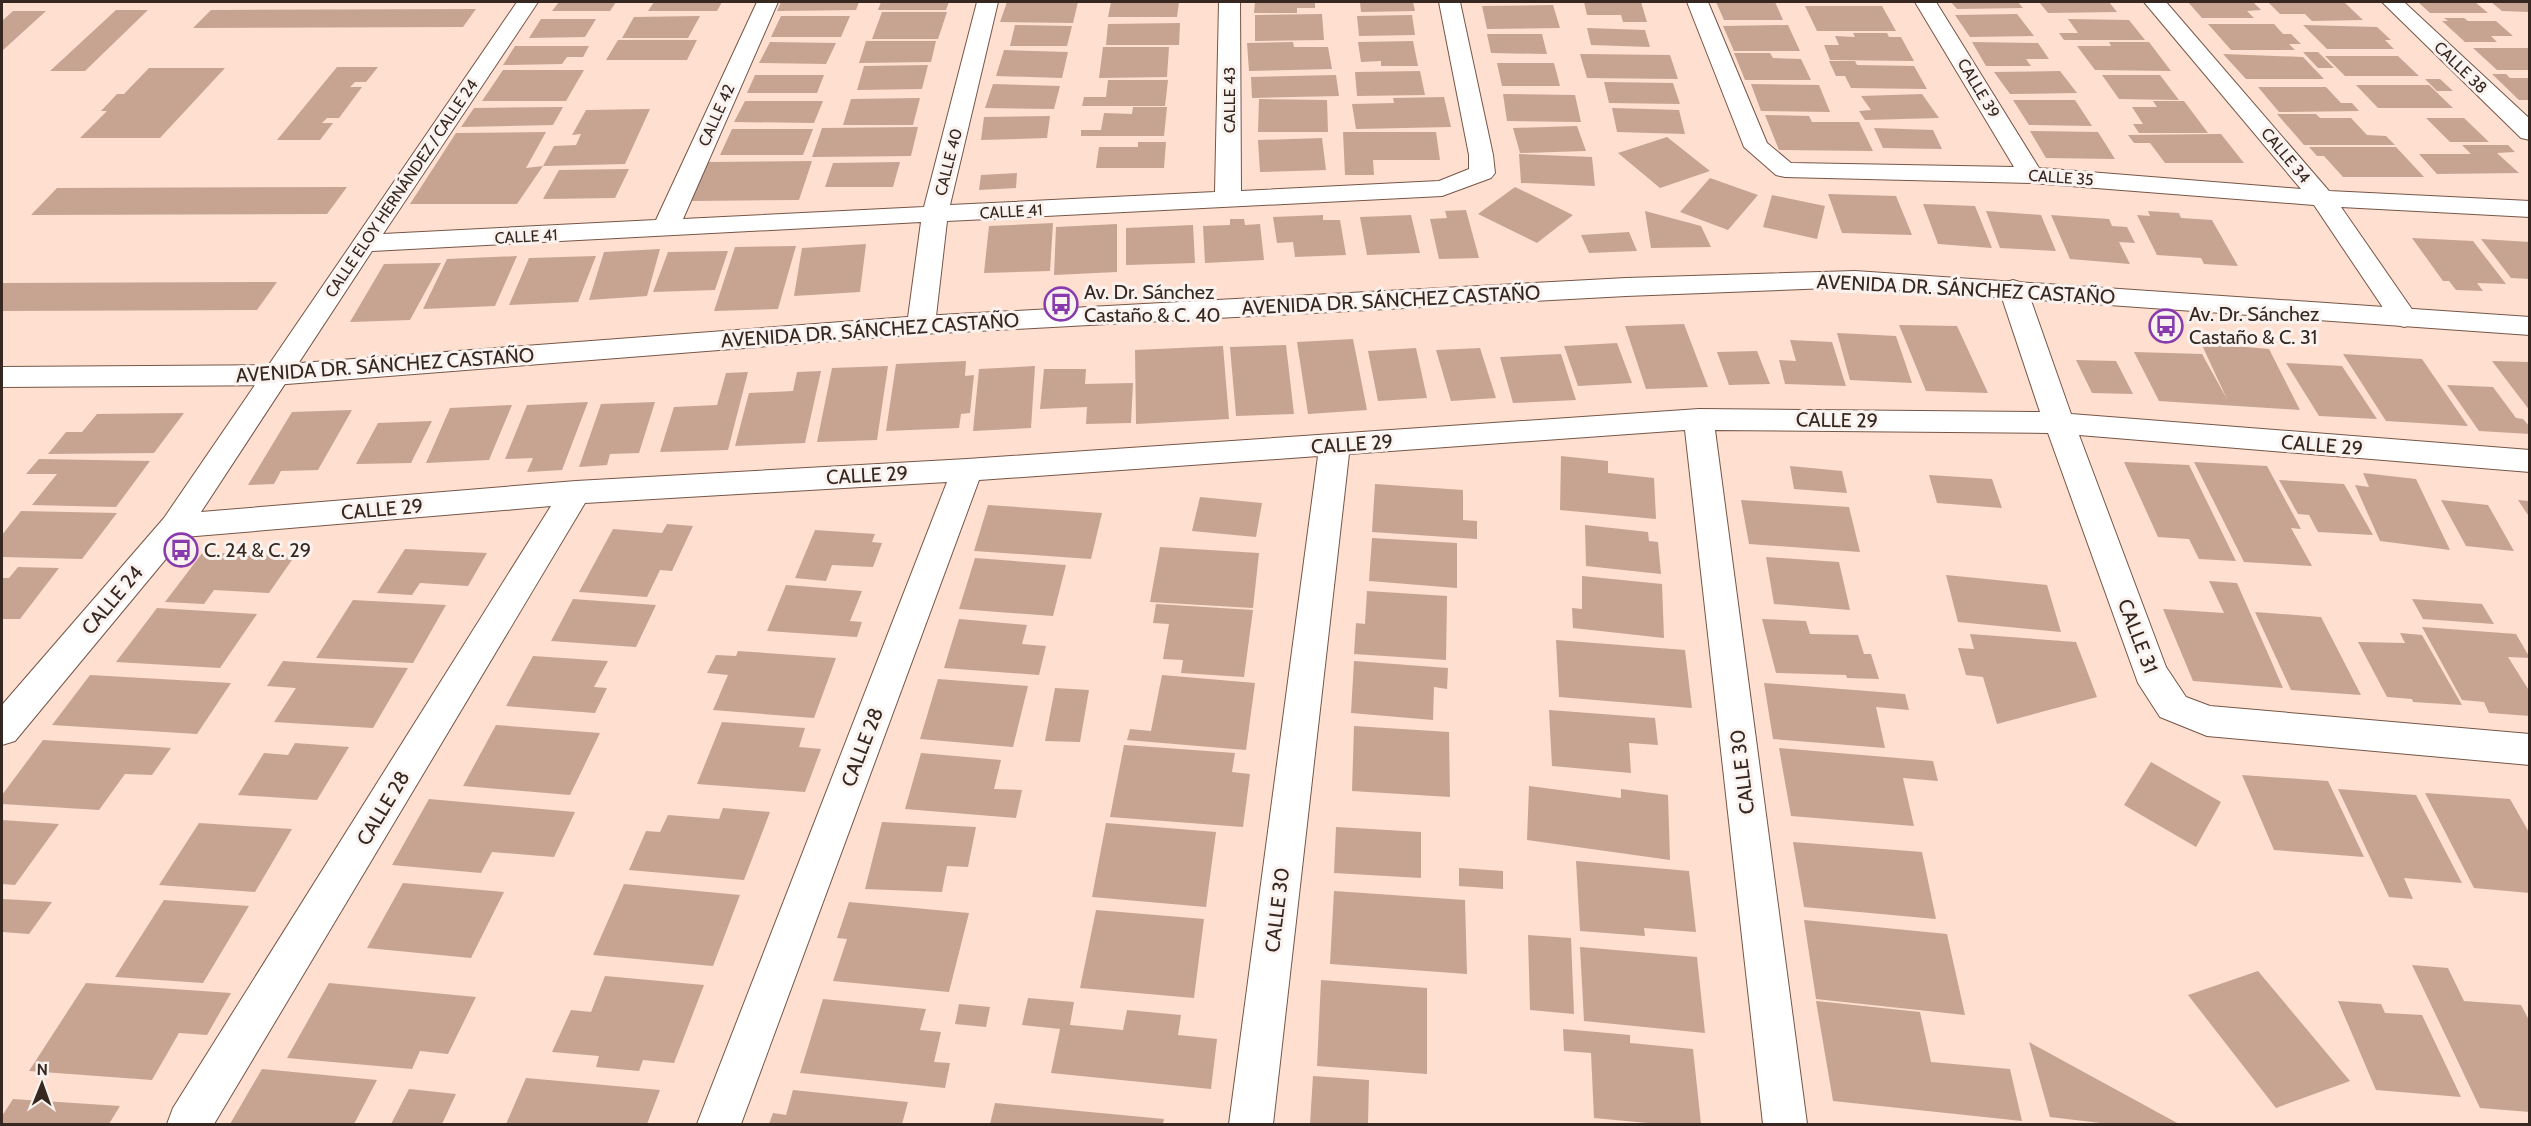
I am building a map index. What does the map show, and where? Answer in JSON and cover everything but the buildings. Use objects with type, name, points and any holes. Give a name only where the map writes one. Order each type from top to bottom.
[{"type":"street","name":"CALLE ELOY HERNÁNDEZ / CALLE 24","points":[[274,375],[527,2]]},
{"type":"street","name":"CALLE 42","points":[[665,229],[767,2]]},
{"type":"street","name":"CALLE 40","points":[[921,325],[935,216],[987,2]]},
{"type":"street","name":"CALLE 43","points":[[1228,198],[1229,2]]},
{"type":"street","name":"CALLE 41","points":[[364,243],[935,216],[1228,198],[1442,188],[1482,173],[1481,155],[1449,2]]},
{"type":"street","name":"CALLE 35","points":[[1697,2],[1756,147],[1785,170],[2031,174],[2322,198],[2529,209]]},
{"type":"street","name":"CALLE 39","points":[[1926,2],[2031,174]]},
{"type":"street","name":"CALLE 34","points":[[2156,2],[2322,198],[2404,318]]},
{"type":"street","name":"CALLE 38","points":[[2392,2],[2529,133]]},
{"type":"street","name":"AVENIDA DR. SÁNCHEZ CASTAÑO","points":[[2,377],[274,375],[921,325],[1626,287],[1855,279],[2529,326]]},
{"type":"street","name":"CALLE 31","points":[[2013,289],[2150,673],[2173,707],[2207,721],[2529,750]]},
{"type":"street","name":"CALLE 24","points":[[2,730],[175,526],[274,375]]},
{"type":"street","name":"CALLE 29","points":[[175,526],[576,492],[967,470],[1699,419],[2059,423],[2529,461]]},
{"type":"street","name":"CALLE 30","points":[[1699,419],[1785,1125]]},
{"type":"street","name":"CALLE 30","points":[[1251,1125],[1335,446]]},
{"type":"street","name":"CALLE 28","points":[[719,1125],[967,470]]},
{"type":"street","name":"CALLE 28","points":[[189,1125],[576,492]]},
{"type":"place","name":"Av. Dr. Sánchez Castaño & C. 40","points":[[1061,304]]},
{"type":"place","name":"Av. Dr. Sánchez Castaño & C. 31","points":[[2166,326]]},
{"type":"place","name":"C. 24 & C. 29","points":[[181,550]]}]
